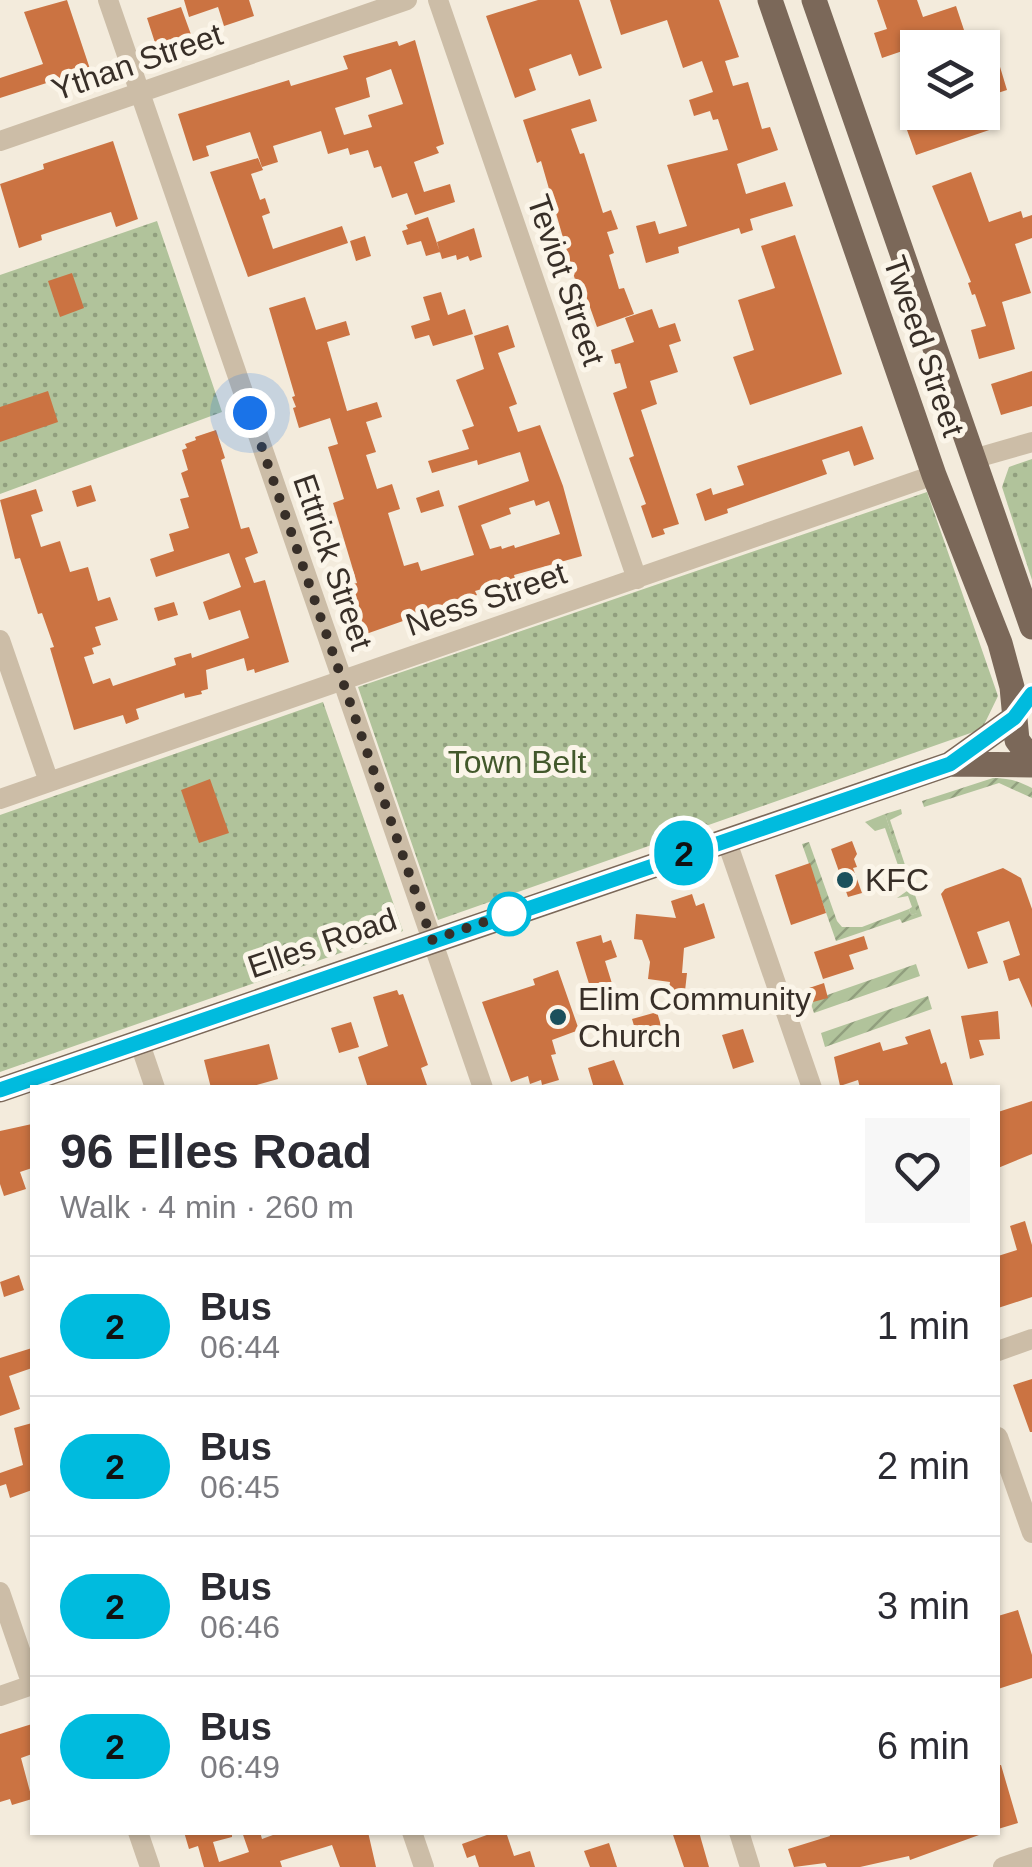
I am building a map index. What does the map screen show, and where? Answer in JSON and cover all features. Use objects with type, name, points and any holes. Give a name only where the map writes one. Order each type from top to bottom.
[{"type":"main road","name":"Tweed Street","points":[[770,0],[934,475],[1006,660],[1020,709],[1017,740],[1032,763]]},
{"type":"main road","name":"Tweed Street","points":[[814,0],[1032,628]]},
{"type":"main road","points":[[945,503],[953,466],[959,460],[973,459]]},
{"type":"main road","name":"Elles Road","points":[[950,764],[1020,709]]},
{"type":"main road","name":"Elles Road","points":[[0,1090],[950,764],[1032,763]]},
{"type":"street","name":"Ettrick Street","points":[[108,0],[482,1085]]},
{"type":"street","name":"Ythan Street","points":[[0,141],[408,0]]},
{"type":"street","name":"Teviot Street","points":[[438,0],[637,578]]},
{"type":"street","points":[[973,459],[1032,442]]},
{"type":"street","name":"Ness Street","points":[[0,799],[934,475]]},
{"type":"street","points":[[0,640],[49,782]]},
{"type":"street","points":[[726,839],[811,1085]]},
{"type":"street","points":[[139,1041],[154,1085]]},
{"type":"street","points":[[1000,1350],[1032,1340]]},
{"type":"street","points":[[1000,1443],[1032,1533]]},
{"type":"street","points":[[0,1592],[30,1679]]},
{"type":"street","points":[[0,1696],[30,1686]]},
{"type":"street","points":[[139,1835],[150,1867]]},
{"type":"street","points":[[413,1835],[424,1867]]},
{"type":"street","points":[[739,1835],[750,1867]]},
{"type":"street","points":[[1004,1867],[1032,1857]]},
{"type":"green space","points":[[157,221],[222,412],[0,494],[0,275]]},
{"type":"green space","points":[[1032,459],[1032,580],[1002,487],[1009,467]]},
{"type":"green space","name":"Town Belt","points":[[927,492],[998,696],[982,729],[438,920],[358,687]]},
{"type":"green space","name":"Town Belt","points":[[323,702],[403,931],[0,1072],[0,815]]},
{"type":"green space","points":[[993,778],[1013,780],[1032,788],[1032,798],[999,783],[924,807],[922,801]]},
{"type":"green space","points":[[901,809],[902,814],[890,820],[922,916],[902,923],[900,919],[836,941],[802,844],[809,842],[842,927],[862,927],[909,909],[911,915],[917,913],[885,814]]},
{"type":"green space","points":[[885,814],[918,913],[911,915],[908,896],[897,898],[907,891],[885,828],[875,831],[865,822]]},
{"type":"green space","points":[[916,964],[920,976],[814,1013],[810,1001]]},
{"type":"green space","points":[[928,996],[932,1009],[825,1047],[821,1033]]},
{"type":"building","points":[[67,0],[90,69],[0,98],[0,78],[43,64],[24,12]]},
{"type":"building","points":[[184,0],[249,0],[254,16],[224,26],[218,7],[189,17]]},
{"type":"building","points":[[538,0],[579,0],[602,68],[579,76],[571,54],[529,69],[536,90],[515,98],[486,16]]},
{"type":"building","points":[[610,0],[719,0],[739,57],[725,61],[733,86],[748,82],[762,129],[770,127],[778,150],[737,164],[746,194],[785,182],[793,206],[750,219],[753,230],[741,234],[739,228],[678,247],[679,253],[646,263],[636,226],[655,221],[659,234],[687,226],[667,165],[728,150],[718,119],[713,120],[710,111],[694,116],[689,100],[713,92],[702,61],[683,68],[667,20],[621,35]]},
{"type":"building","points":[[877,0],[917,0],[923,17],[956,6],[964,30],[900,30],[900,52],[882,58],[874,33],[887,29]]},
{"type":"building","points":[[181,7],[193,40],[158,52],[147,18]]},
{"type":"building","points":[[415,40],[444,144],[436,147],[439,153],[414,162],[424,192],[450,184],[455,202],[415,215],[407,193],[392,198],[381,166],[374,168],[368,150],[350,155],[348,148],[328,154],[321,131],[273,146],[278,162],[262,167],[250,132],[206,146],[209,156],[193,161],[178,114],[289,80],[291,86],[348,69],[343,56],[397,41],[399,46]],"holes":[[[391,69],[403,104],[368,115],[372,127],[344,135],[335,108],[370,97],[366,78]]]},
{"type":"building","points":[[1000,67],[1007,90],[1000,92]]},
{"type":"building","points":[[590,99],[597,121],[571,129],[580,154],[584,153],[603,213],[611,210],[618,229],[607,232],[614,253],[609,255],[619,289],[624,288],[634,314],[597,327],[581,282],[576,283],[541,161],[537,163],[523,120]]},
{"type":"building","points":[[907,130],[989,130],[916,155]]},
{"type":"building","points":[[113,141],[138,219],[116,227],[111,212],[41,235],[42,240],[19,248],[0,184],[44,169],[43,164]]},
{"type":"building","points":[[258,158],[263,170],[251,174],[260,200],[265,198],[270,213],[262,216],[273,249],[342,226],[348,243],[248,277],[210,172]]},
{"type":"building","points":[[971,172],[989,222],[1021,211],[1023,218],[1032,215],[1032,238],[1015,244],[1031,293],[1002,302],[1015,349],[979,359],[971,330],[986,326],[932,186]]},
{"type":"building","points":[[428,217],[440,252],[426,256],[421,241],[407,245],[402,231],[408,229],[406,225]]},
{"type":"building","points":[[474,228],[482,257],[470,261],[468,256],[457,260],[456,255],[442,259],[437,242]]},
{"type":"building","points":[[795,235],[842,374],[750,405],[733,357],[754,350],[738,300],[775,288],[761,246]]},
{"type":"building","points":[[365,236],[371,256],[356,261],[350,241]]},
{"type":"building","points":[[72,273],[84,308],[60,317],[48,281]]},
{"type":"building","points":[[441,292],[448,315],[465,309],[473,334],[433,346],[429,335],[415,339],[411,326],[430,320],[423,297]]},
{"type":"building","points":[[305,297],[316,330],[346,321],[350,335],[327,342],[347,411],[377,402],[382,417],[366,422],[376,452],[366,455],[377,489],[392,484],[400,509],[388,513],[404,566],[418,562],[421,571],[474,555],[458,506],[529,481],[520,452],[432,473],[428,461],[469,449],[462,430],[474,426],[456,380],[484,369],[474,336],[508,325],[515,347],[498,353],[517,404],[509,407],[518,432],[540,425],[563,486],[582,556],[514,575],[515,579],[475,591],[477,595],[366,634],[350,585],[357,583],[333,503],[344,499],[328,447],[338,444],[330,418],[299,428],[293,408],[295,396],[269,308]],"holes":[[[534,500],[536,506],[549,501],[560,534],[515,548],[514,545],[490,549],[481,525],[511,514],[509,508]]]},
{"type":"building","points":[[652,309],[659,328],[675,323],[681,341],[669,345],[678,372],[650,381],[657,404],[641,410],[679,524],[652,538],[641,506],[646,504],[629,458],[634,456],[613,393],[627,388],[620,363],[615,364],[611,350],[634,342],[625,318]]},
{"type":"building","points":[[1032,371],[1032,406],[1001,415],[991,384]]},
{"type":"building","points":[[48,391],[58,422],[0,442],[0,407]]},
{"type":"building","points":[[862,426],[874,459],[854,466],[849,451],[822,460],[827,474],[727,509],[728,513],[705,521],[696,494],[711,488],[713,495],[744,485],[737,466]]},
{"type":"building","points":[[216,430],[241,529],[249,527],[258,553],[245,558],[254,583],[265,580],[289,662],[255,673],[254,669],[247,671],[244,658],[206,670],[208,689],[202,694],[185,698],[184,693],[136,709],[139,719],[126,724],[123,715],[74,730],[50,648],[54,647],[42,613],[38,614],[20,558],[15,559],[0,500],[36,489],[43,511],[31,515],[41,547],[60,541],[70,572],[88,567],[98,601],[110,597],[118,620],[95,627],[101,645],[92,648],[94,654],[84,657],[93,684],[110,678],[113,686],[176,665],[174,658],[191,653],[192,658],[249,638],[240,610],[209,620],[203,602],[241,587],[229,553],[156,577],[150,559],[174,551],[169,534],[189,528],[180,499],[189,497],[181,473],[188,470],[182,450],[187,448],[185,444]]},
{"type":"building","points":[[91,485],[96,501],[77,507],[72,491]]},
{"type":"building","points":[[439,490],[444,506],[421,513],[416,498]]},
{"type":"building","points":[[174,602],[178,615],[158,621],[154,608]]},
{"type":"building","points":[[210,779],[229,833],[199,843],[181,790]]},
{"type":"building","points":[[852,841],[857,854],[857,867],[853,868],[862,893],[848,897],[831,849]]},
{"type":"building","points":[[810,863],[826,913],[791,925],[775,875]]},
{"type":"building","points":[[1003,868],[1021,878],[1032,909],[1032,1008],[1019,978],[1009,981],[1003,961],[1020,955],[1009,921],[977,932],[988,963],[968,969],[941,894],[945,889]]},
{"type":"building","points":[[692,894],[696,906],[704,903],[715,938],[684,948],[685,991],[669,990],[670,982],[648,979],[650,962],[642,940],[634,939],[636,914],[676,918],[671,901]]},
{"type":"building","points":[[601,935],[603,943],[611,940],[617,957],[605,961],[614,990],[601,994],[598,985],[590,987],[576,942]]},
{"type":"building","points":[[864,936],[868,949],[849,955],[854,969],[823,979],[814,952]]},
{"type":"building","points":[[558,970],[579,1030],[552,1040],[556,1054],[551,1055],[559,1080],[530,1084],[528,1076],[511,1082],[482,1002],[535,985],[533,979]]},
{"type":"building","points":[[824,983],[828,998],[813,1002],[809,988]]},
{"type":"building","points":[[397,990],[399,995],[403,994],[428,1065],[421,1068],[427,1085],[367,1085],[358,1057],[388,1046],[373,997]]},
{"type":"building","points":[[998,1011],[1000,1039],[979,1040],[984,1055],[970,1059],[961,1016]]},
{"type":"building","points":[[657,1012],[665,1039],[640,1046],[632,1019]]},
{"type":"building","points":[[351,1022],[359,1047],[339,1053],[331,1028]]},
{"type":"building","points":[[743,1029],[754,1062],[733,1069],[722,1035]]},
{"type":"building","points":[[930,1029],[941,1064],[946,1062],[953,1085],[859,1085],[858,1080],[840,1085],[834,1057],[880,1042],[883,1051],[908,1044],[905,1037]]},
{"type":"building","points":[[269,1044],[278,1079],[257,1085],[210,1085],[204,1060]]},
{"type":"building","points":[[614,1060],[624,1085],[593,1085],[588,1068]]},
{"type":"building","points":[[1032,1101],[1032,1154],[1000,1167],[1000,1111]]},
{"type":"building","points":[[30,1124],[30,1169],[20,1172],[26,1189],[4,1196],[0,1184],[0,1131]]},
{"type":"building","points":[[1025,1221],[1032,1245],[1032,1297],[1000,1307],[1000,1255],[1017,1250],[1010,1226]]},
{"type":"building","points":[[19,1275],[24,1290],[4,1297],[0,1282]]},
{"type":"building","points":[[30,1349],[30,1369],[9,1376],[20,1409],[0,1416],[0,1358]]},
{"type":"building","points":[[1032,1379],[1032,1432],[1030,1432],[1013,1385]]},
{"type":"building","points":[[30,1424],[30,1491],[10,1498],[6,1484],[0,1486],[0,1473],[23,1465],[14,1428]]},
{"type":"building","points":[[1018,1610],[1032,1655],[1032,1678],[1000,1688],[1000,1615]]},
{"type":"building","points":[[30,1725],[30,1755],[21,1758],[30,1800],[12,1805],[10,1799],[0,1802],[0,1734]]},
{"type":"building","points":[[1000,1765],[1001,1765],[1018,1823],[1000,1828]]},
{"type":"building","points":[[185,1835],[232,1835],[213,1842],[219,1862],[249,1852],[243,1835],[261,1835],[262,1839],[273,1835],[369,1835],[376,1867],[340,1867],[332,1845],[280,1861],[282,1867],[204,1867],[198,1846],[189,1849]]},
{"type":"building","points":[[487,1835],[507,1835],[514,1856],[530,1851],[535,1867],[479,1867],[475,1855],[467,1858],[462,1844]]},
{"type":"building","points":[[673,1835],[700,1835],[709,1867],[684,1867]]},
{"type":"building","points":[[979,1835],[910,1860],[909,1856],[860,1867],[827,1867],[825,1863],[794,1867],[788,1849],[830,1836]]},
{"type":"building","points":[[609,1843],[617,1867],[590,1867],[584,1851]]},
{"type":"bus line","name":"2","points":[[0,1090],[950,764],[1014,718],[1032,694]]},
{"type":"place","name":"KFC","points":[[845,880]]},
{"type":"place","name":"Elim Community Church","points":[[558,1017]]},
{"type":"route","points":[[250,413],[432,940],[519,910],[509,914]]}]
